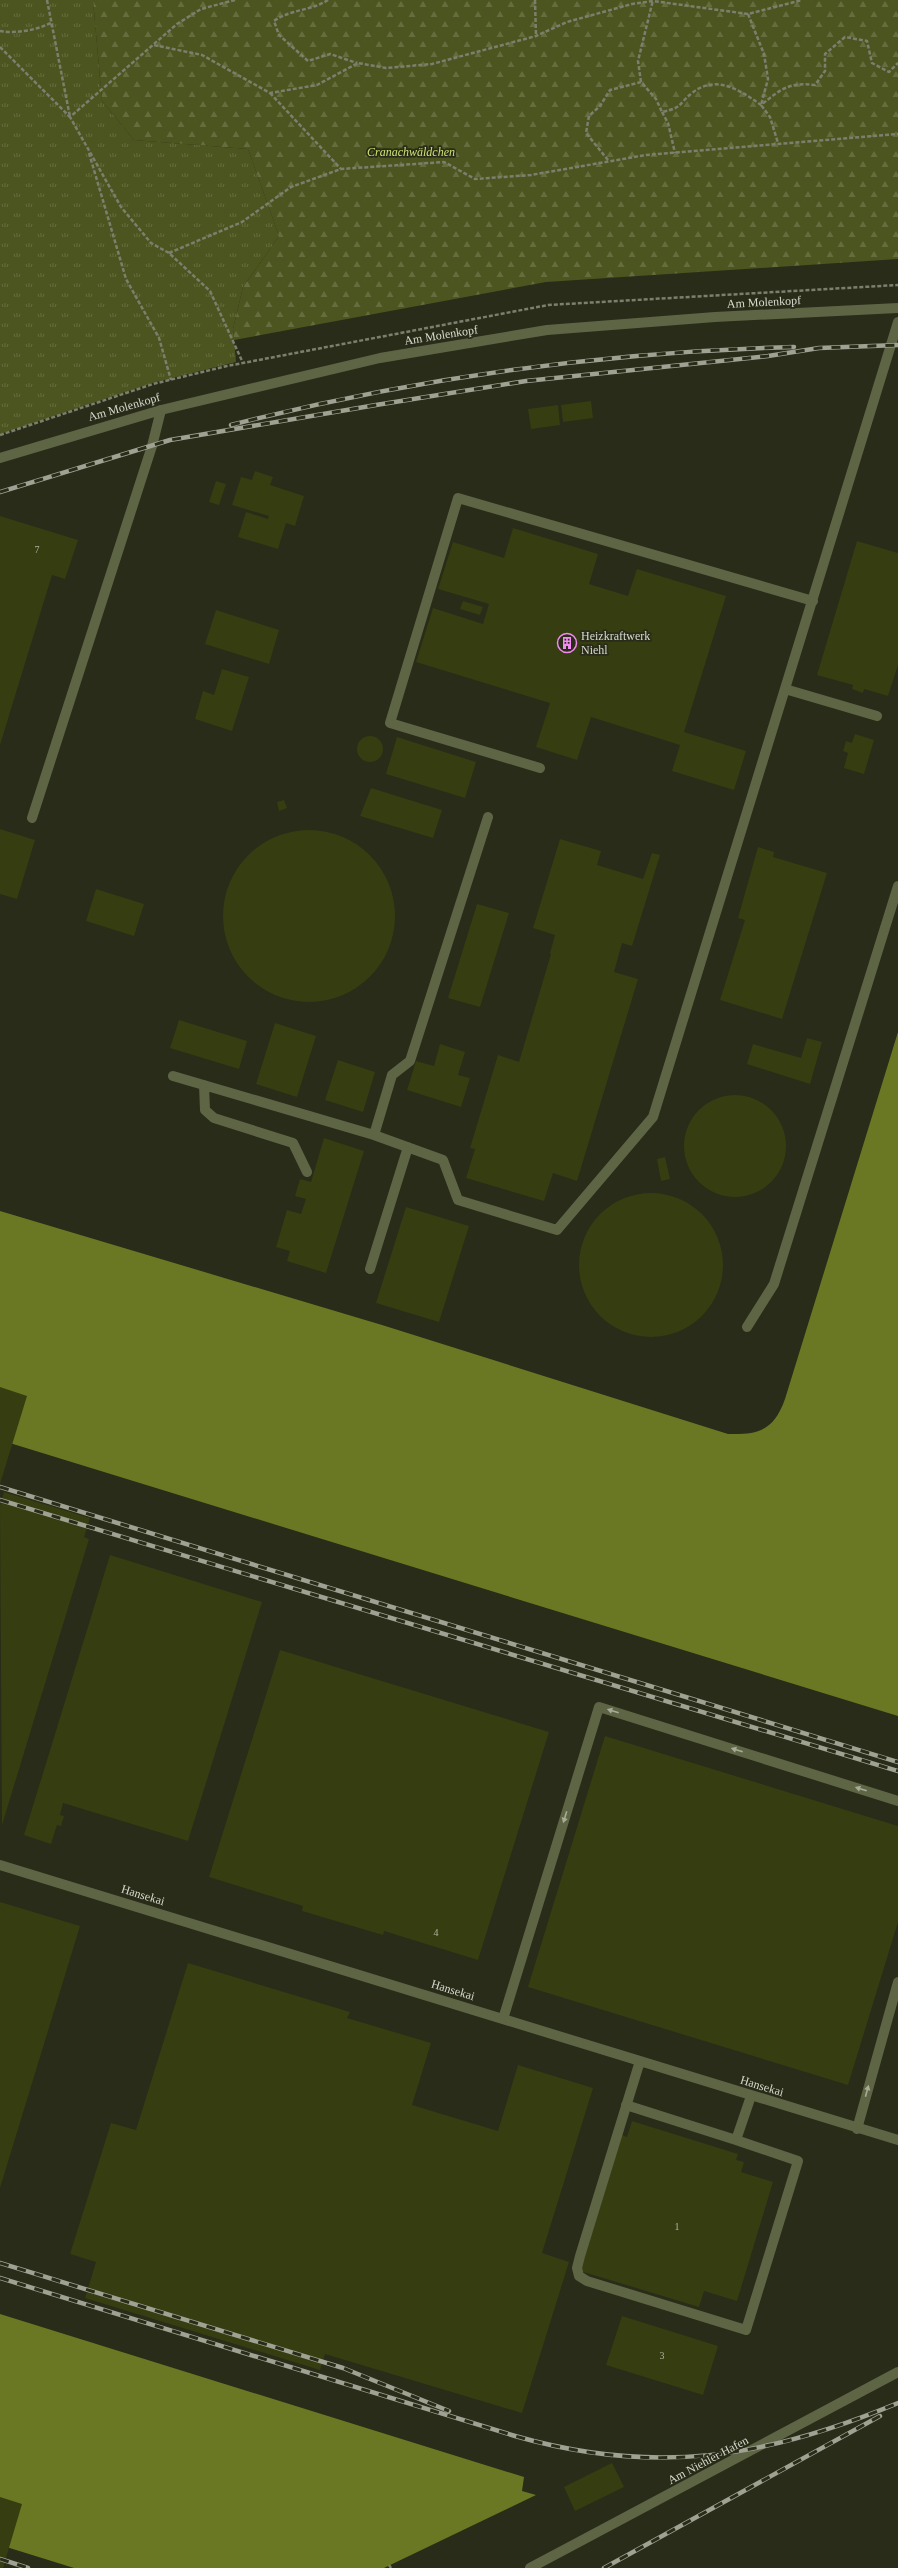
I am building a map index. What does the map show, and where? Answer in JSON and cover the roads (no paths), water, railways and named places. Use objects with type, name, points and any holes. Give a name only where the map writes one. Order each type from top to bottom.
[{"type":"street","name":"Am Molenkopf","points":[[0,458],[161,410],[380,358],[547,330],[715,317],[898,308]]},
{"type":"street","points":[[173,1076],[374,1135],[443,1160],[458,1200],[557,1230],[653,1117],[785,689],[814,601],[898,322]]},
{"type":"street","points":[[32,818],[152,446],[161,410]]},
{"type":"street","points":[[540,768],[390,723],[458,498],[814,601]]},
{"type":"street","points":[[785,689],[877,716]]},
{"type":"street","points":[[374,1135],[392,1075],[410,1061],[488,817]]},
{"type":"street","points":[[747,1327],[774,1284],[898,886]]},
{"type":"street","points":[[204,1085],[205,1110],[214,1118],[293,1143],[307,1172]]},
{"type":"street","points":[[370,1269],[408,1147]]},
{"type":"street","points":[[503,2019],[599,1706],[898,1801]]},
{"type":"street","name":"Hansekai","points":[[0,1865],[857,2129],[898,2140]]},
{"type":"street","points":[[857,2129],[898,1982]]},
{"type":"street","points":[[626,2105],[798,2161],[746,2330],[587,2281],[579,2276],[577,2268],[580,2256],[626,2105],[640,2061]]},
{"type":"street","points":[[736,2140],[751,2096]]},
{"type":"street","name":"Am Niehler Hafen","points":[[530,2568],[898,2372]]},
{"type":"railway","points":[[0,492],[170,440],[376,405],[526,381],[768,356],[819,348],[898,345]]},
{"type":"railway","points":[[231,425],[300,408],[370,394],[511,370],[581,361],[652,355],[794,347]]},
{"type":"railway","points":[[0,1487],[898,1762]]},
{"type":"railway","points":[[0,1500],[898,1771]]},
{"type":"railway","points":[[0,2263],[343,2368],[449,2411]]},
{"type":"railway","points":[[0,2278],[515,2436],[566,2448],[615,2455],[663,2458],[709,2455],[755,2448],[802,2437],[849,2422],[898,2403]]},
{"type":"railway","points":[[604,2568],[880,2416]]},
{"type":"railway","points":[[0,2559],[28,2568]]},
{"type":"place","name":"Heizkraftwerk Niehl","points":[[567,643]]},
{"type":"park label","name":"Cranachwäldchen","points":[[411,152]]}]
